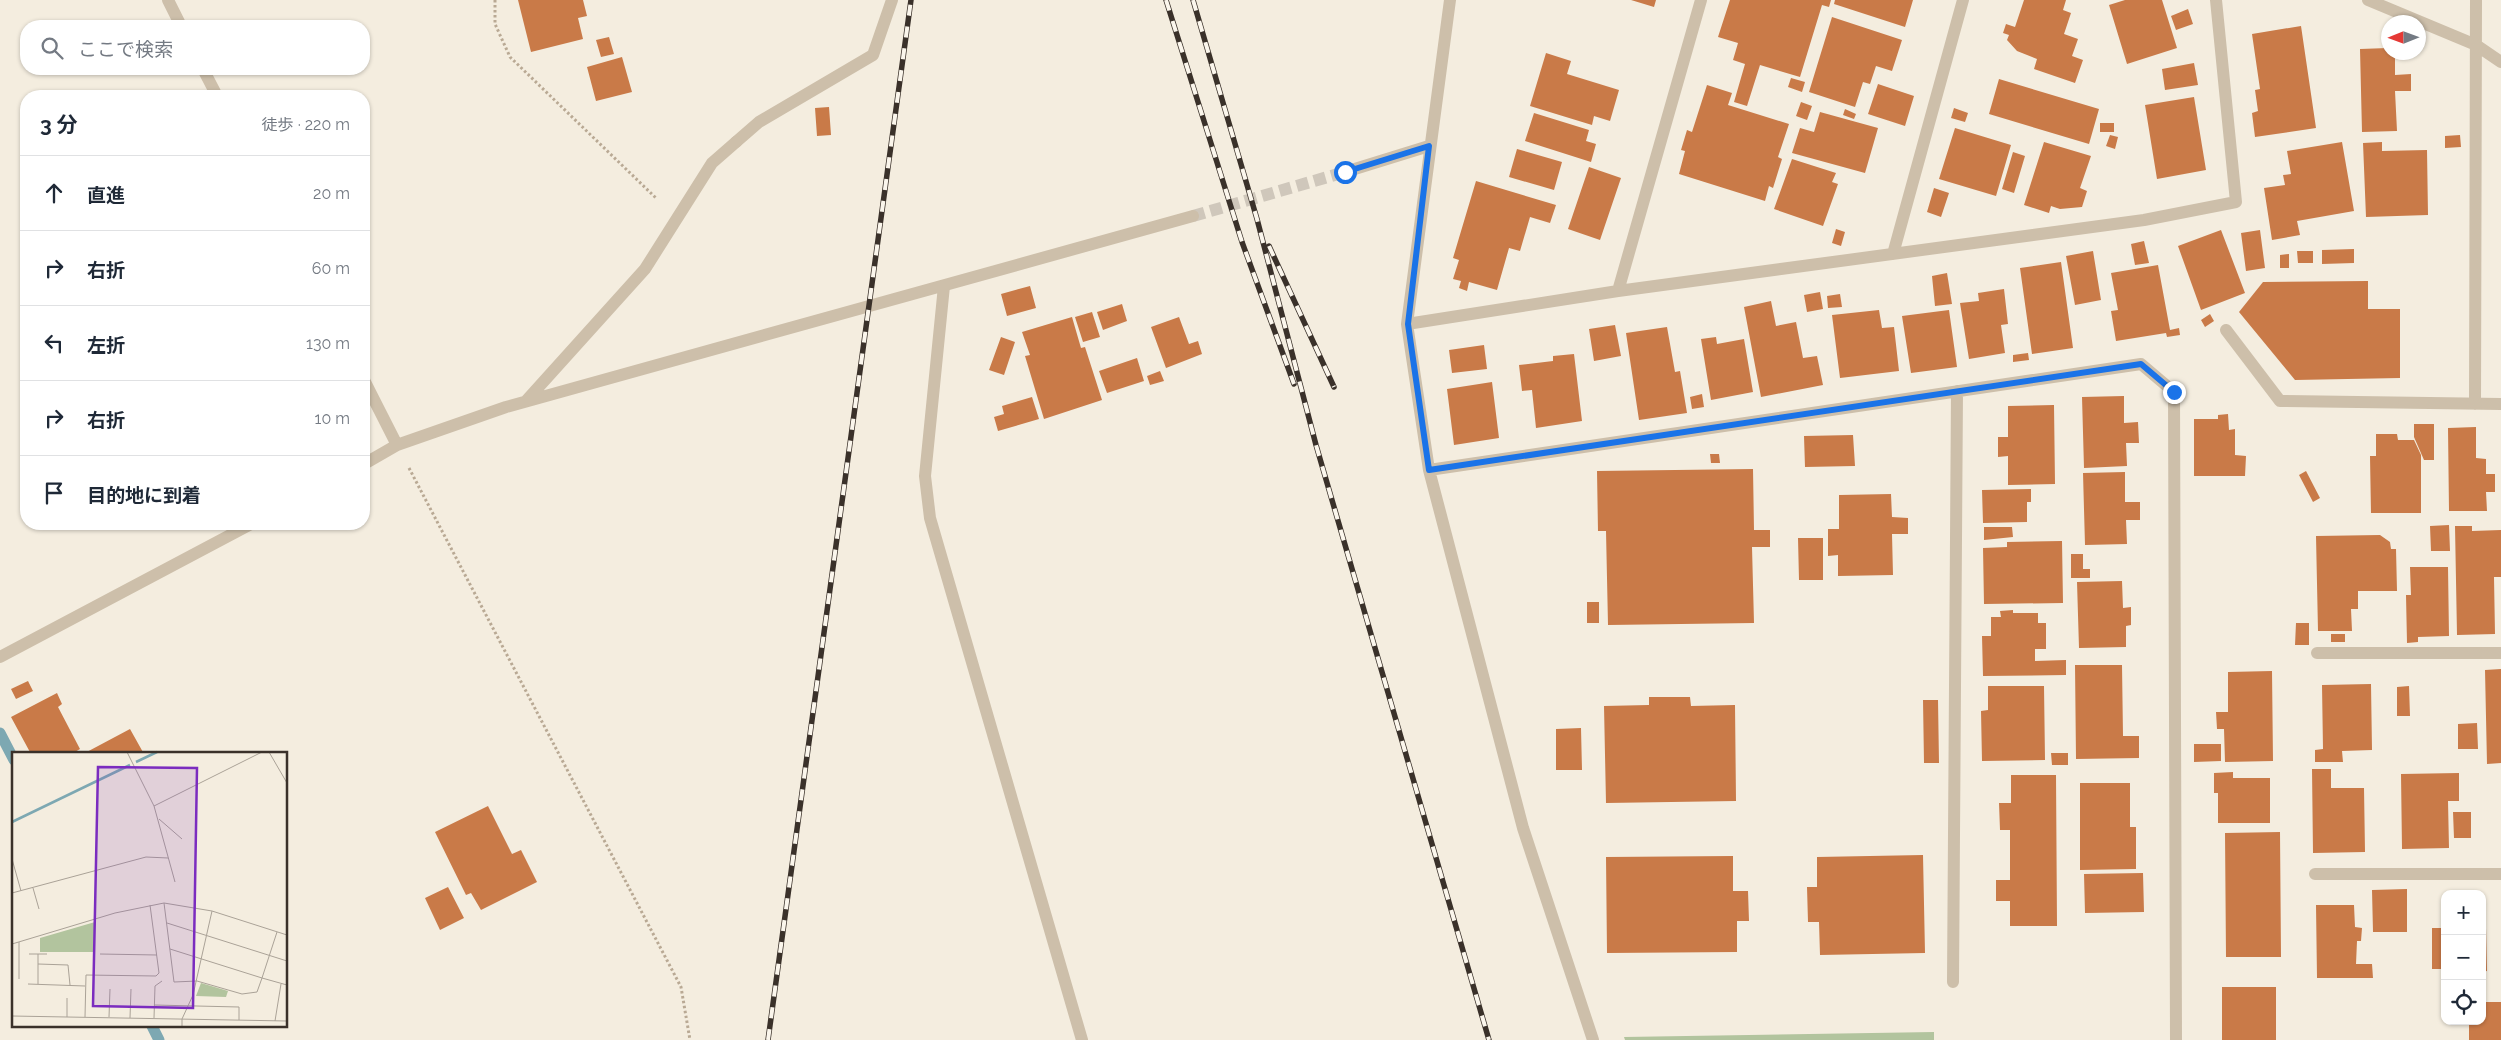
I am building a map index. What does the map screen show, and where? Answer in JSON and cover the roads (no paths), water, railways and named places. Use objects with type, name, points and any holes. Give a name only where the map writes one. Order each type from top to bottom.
[{"type":"street","points":[[168,0],[178,20]]},
{"type":"street","points":[[525,402],[645,269],[712,163],[759,122],[873,55],[892,0]]},
{"type":"street","points":[[1450,0],[1429,146],[1408,324],[1429,470],[1523,828],[1593,1040]]},
{"type":"street","points":[[1618,291],[1701,0]]},
{"type":"street","points":[[1893,254],[1963,0]]},
{"type":"street","points":[[1408,324],[1618,291],[2144,220],[2236,202],[2216,0]]},
{"type":"street","points":[[2368,0],[2476,45],[2501,62]]},
{"type":"street","points":[[2475,404],[2476,0]]},
{"type":"street","points":[[206,75],[215,90]]},
{"type":"street","points":[[1345,172],[1429,146]]},
{"type":"street","points":[[370,461],[397,445],[525,402],[1193,216]]},
{"type":"street","points":[[944,286],[925,476],[930,518],[1082,1040]]},
{"type":"street","points":[[2226,330],[2280,401],[2501,404]]},
{"type":"street","points":[[1429,470],[2141,364],[2174,392],[2176,1040]]},
{"type":"street","points":[[1953,982],[1956,391]]},
{"type":"street","points":[[370,392],[397,445]]},
{"type":"street","points":[[0,656],[240,530]]},
{"type":"street","points":[[2317,653],[2501,653]]},
{"type":"street","points":[[2315,874],[2501,874]]},
{"type":"waterway","points":[[0,733],[12,756]]},
{"type":"waterway","points":[[153,1028],[159,1040]]},
{"type":"tunnel","points":[[1193,216],[1345,172]]},
{"type":"railway","points":[[768,1040],[911,0]]},
{"type":"railway","points":[[1166,0],[1242,242],[1294,384]]},
{"type":"railway","points":[[1193,0],[1257,219],[1316,445],[1489,1040]]},
{"type":"railway","points":[[1269,246],[1334,387]]}]
